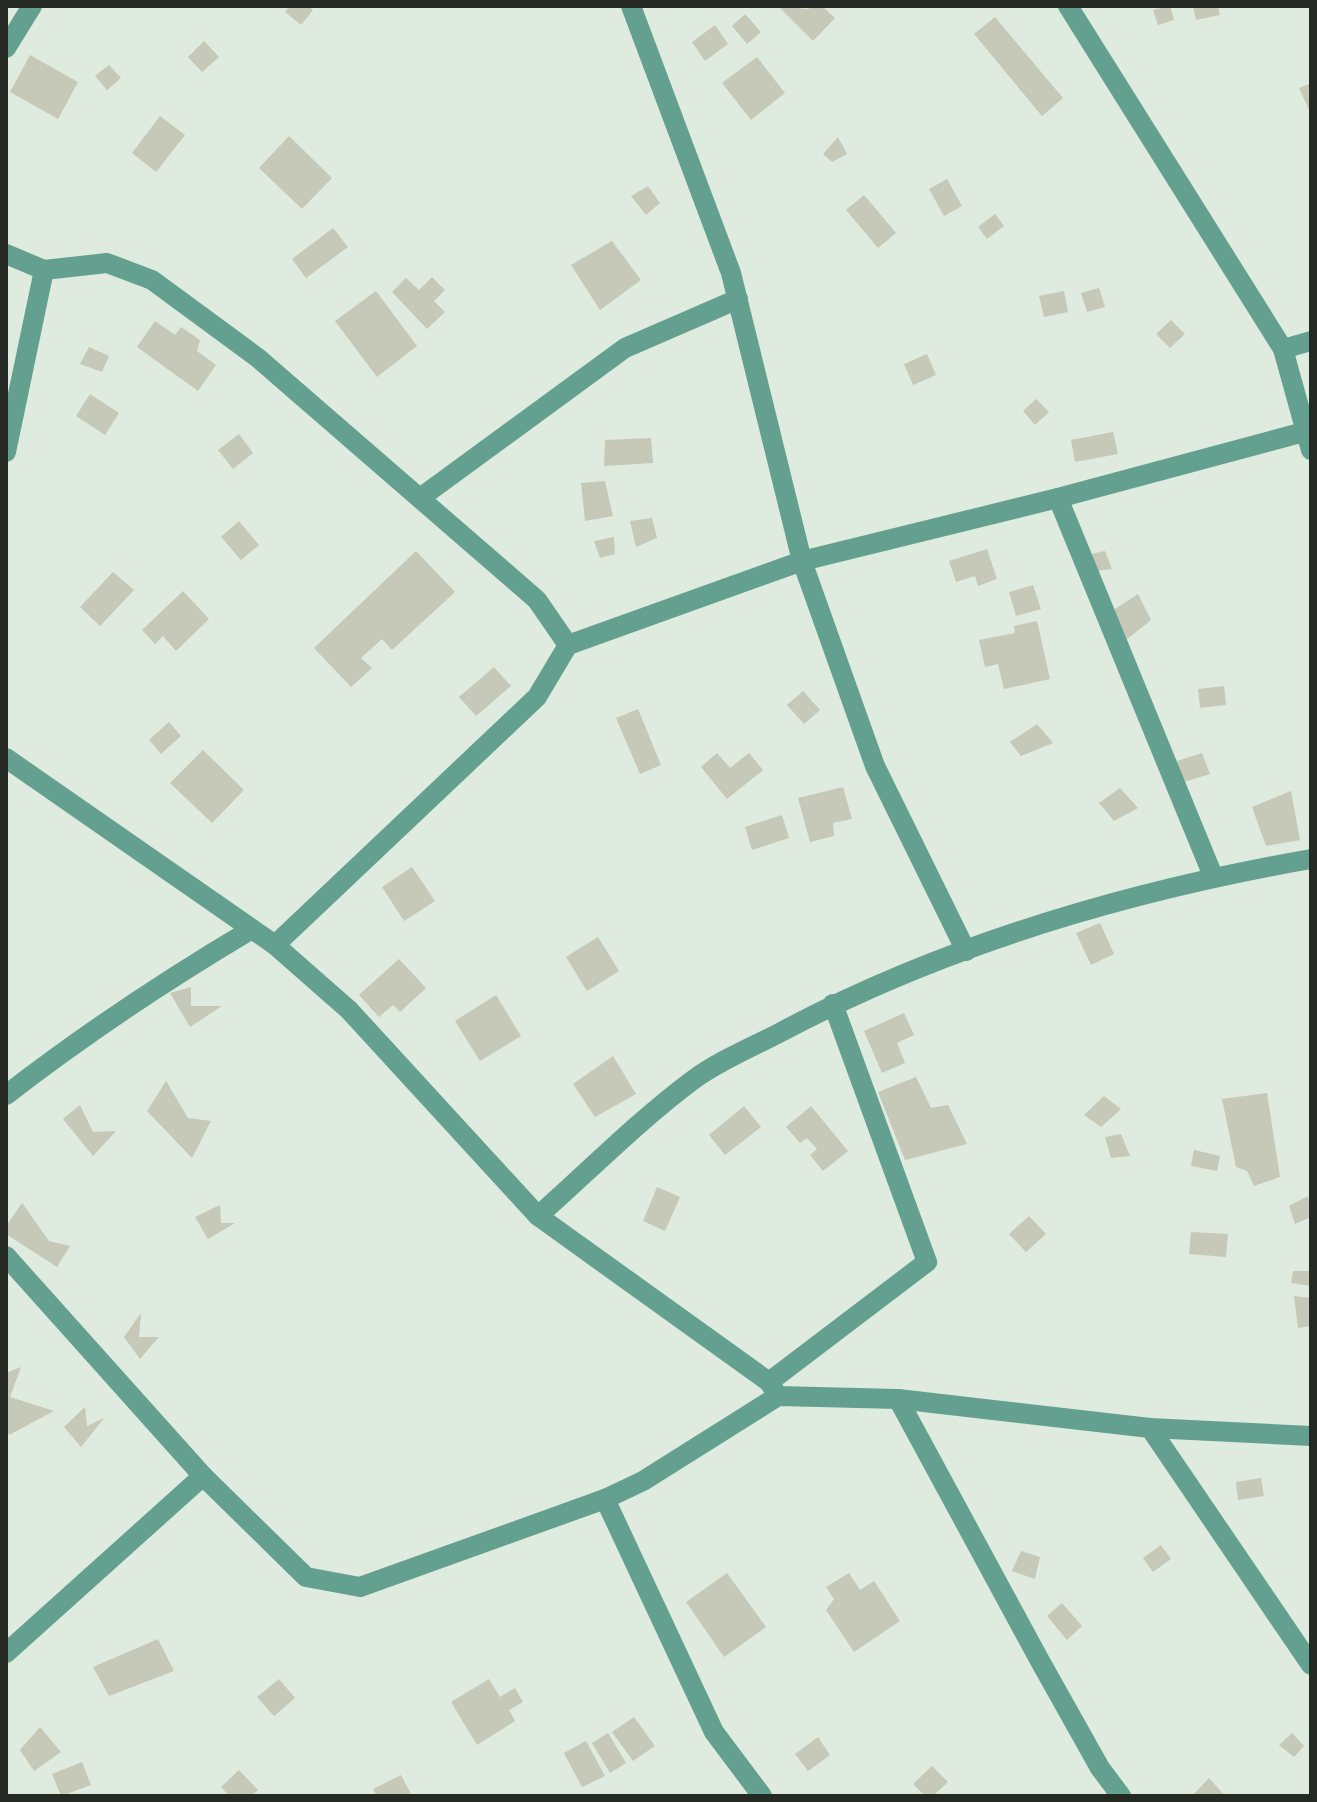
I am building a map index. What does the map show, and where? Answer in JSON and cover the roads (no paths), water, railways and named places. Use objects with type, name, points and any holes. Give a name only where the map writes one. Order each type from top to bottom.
[{"type":"street","points":[[6,48],[32,6]]},
{"type":"street","points":[[631,6],[731,273],[802,561],[875,766],[966,951]]},
{"type":"street","points":[[275,945],[537,697],[568,645],[802,561],[1307,441],[1283,349],[1068,6]]},
{"type":"street","points":[[6,254],[44,270],[107,263],[152,280],[258,358],[537,600],[568,645]]},
{"type":"street","points":[[6,452],[44,270]]},
{"type":"street","points":[[420,498],[625,348],[738,299]]},
{"type":"street","points":[[1283,349],[1311,341]]},
{"type":"street","points":[[1058,498],[1213,876]]},
{"type":"street","points":[[6,758],[275,945],[349,1010],[538,1216],[773,1389],[898,1399],[1150,1428],[1311,1436]]},
{"type":"street","points":[[538,1216],[693,1080],[833,1004],[966,951],[1109,903],[1213,876],[1311,859]]},
{"type":"street","points":[[6,1095],[72,1043],[165,980],[252,929]]},
{"type":"street","points":[[6,1256],[203,1476],[306,1577],[360,1587],[605,1499],[643,1481],[773,1389],[927,1262],[833,1004]]},
{"type":"street","points":[[898,1399],[1100,1768],[1121,1796]]},
{"type":"street","points":[[1150,1428],[1311,1665]]},
{"type":"street","points":[[6,1653],[203,1476]]},
{"type":"street","points":[[605,1499],[714,1732],[762,1796]]}]
